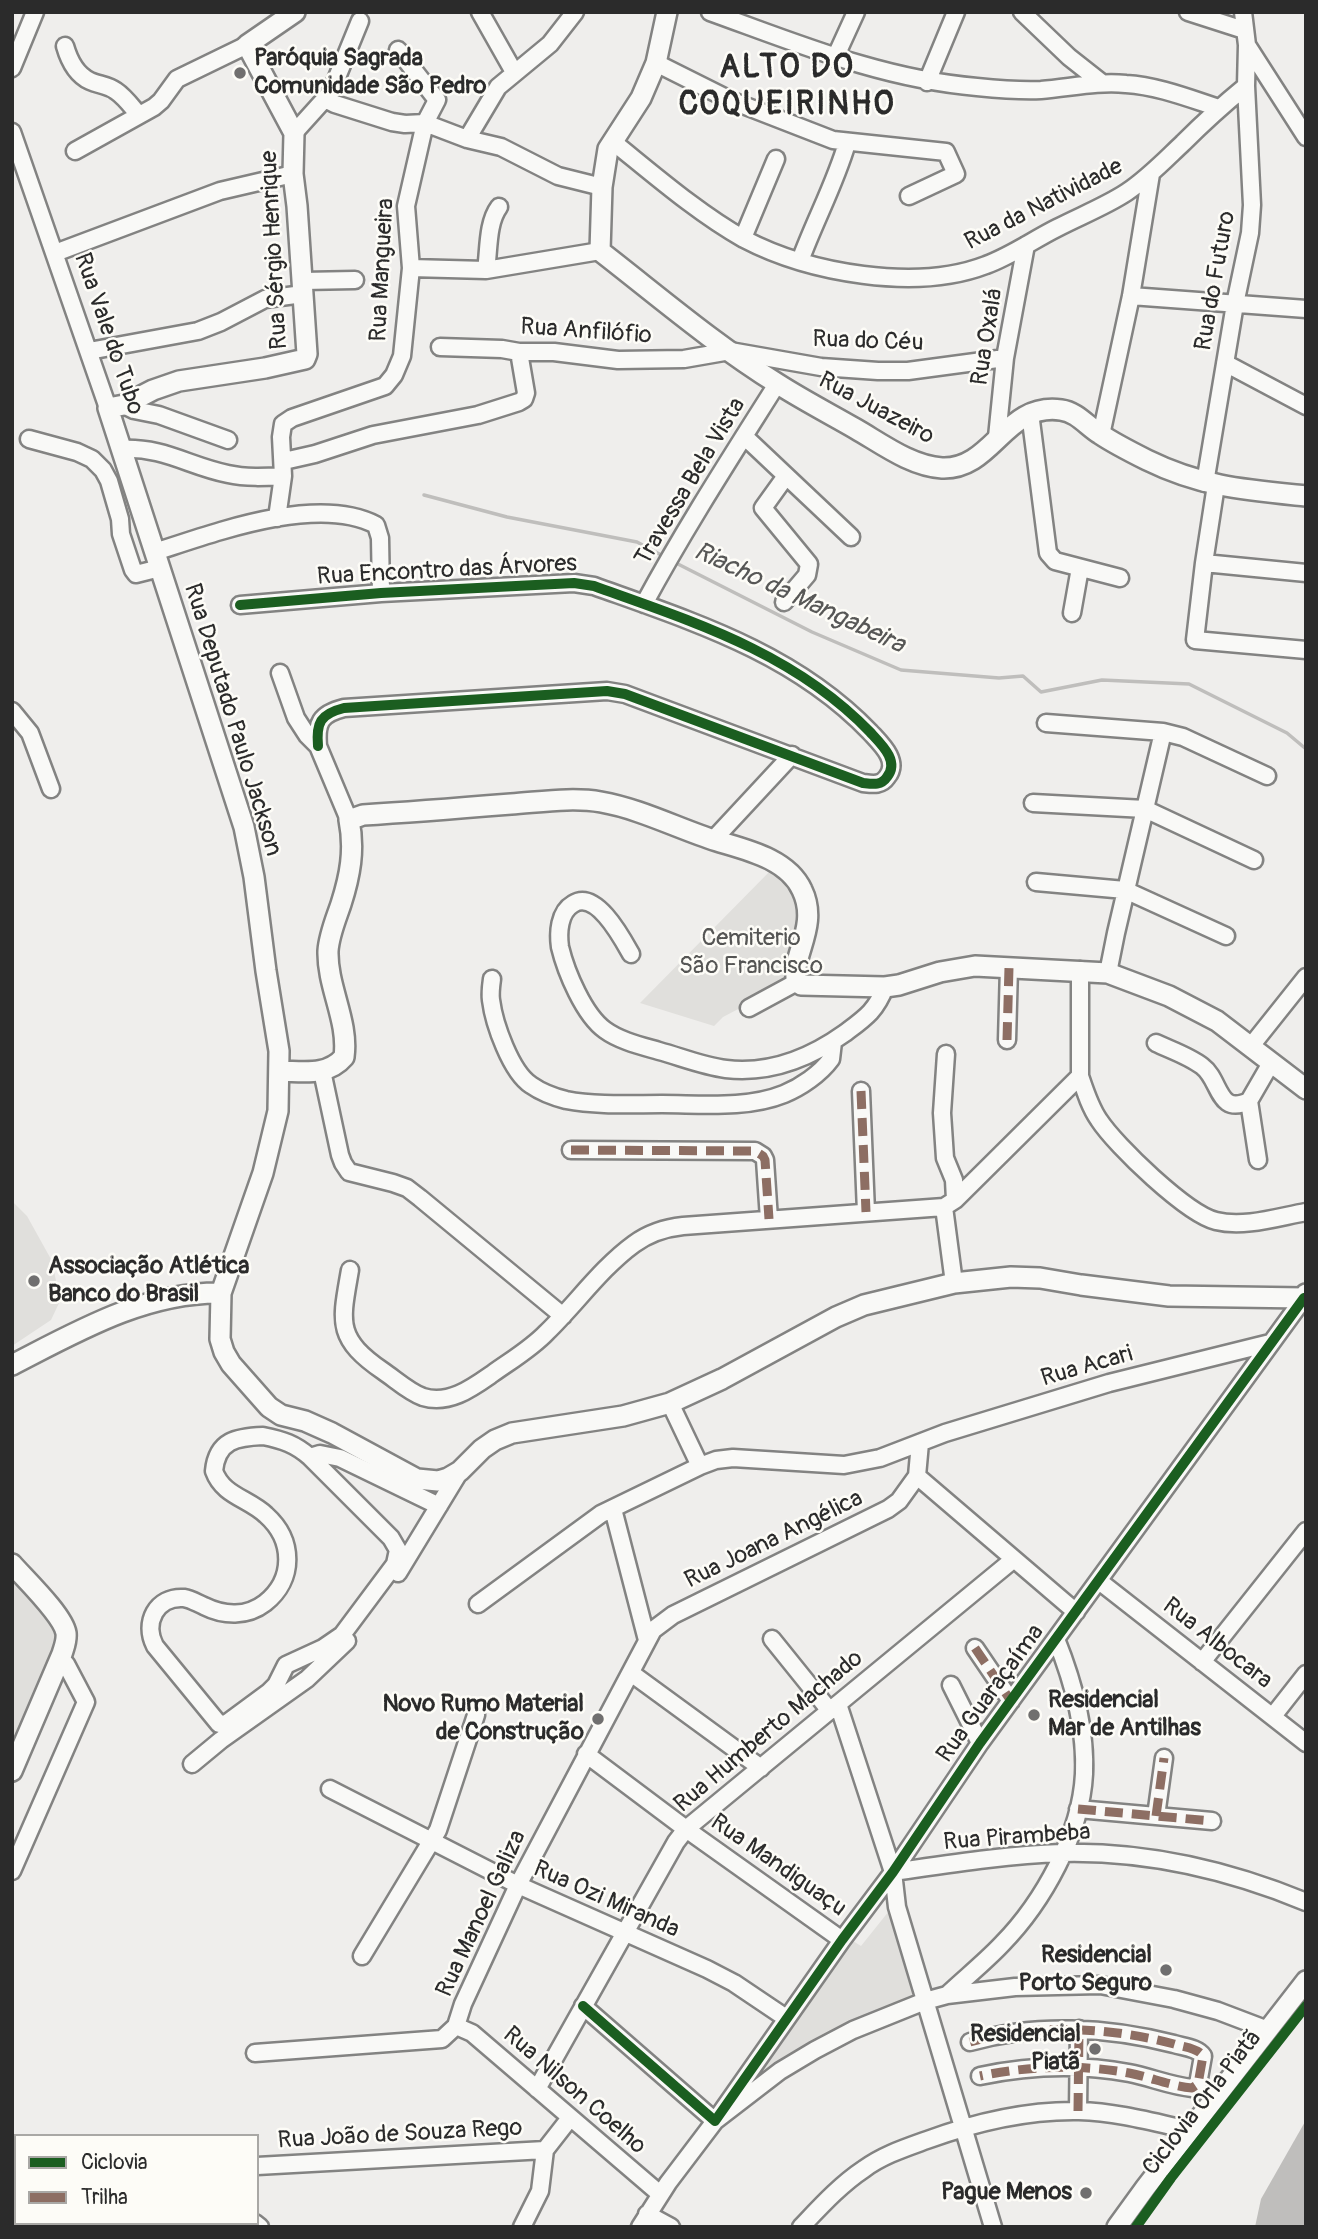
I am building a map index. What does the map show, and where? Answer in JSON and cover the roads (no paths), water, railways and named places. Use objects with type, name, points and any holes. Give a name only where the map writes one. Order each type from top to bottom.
[{"type":"main road","points":[[247,45],[295,12]]},
{"type":"main road","points":[[600,251],[605,160],[612,141],[641,98],[656,63],[667,12]]},
{"type":"main road","name":"Rua Sérgio Henrique","points":[[116,407],[178,381],[299,362],[305,359],[307,354],[293,174],[295,133],[247,45]]},
{"type":"main road","name":"Rua Juazeiro","points":[[600,251],[777,384],[924,465],[945,468],[962,465],[986,451],[1019,418],[1030,412]]},
{"type":"main road","name":"Rua Vale do Tubo","points":[[116,407],[121,449],[157,560]]},
{"type":"main road","points":[[1030,412],[1058,409],[1069,411],[1101,435],[1147,460],[1210,484],[1306,496]]},
{"type":"main road","name":"Rua Deputado Paulo Jackson","points":[[157,560],[244,827],[254,877],[270,1000],[287,1071],[263,1173],[221,1293],[220,1339],[224,1352],[269,1407],[281,1415],[305,1421],[332,1433],[417,1479],[439,1481],[460,1471]]},
{"type":"main road","points":[[287,1071],[322,1072],[344,1057],[343,1027],[330,976],[328,948],[351,864],[353,848],[349,820],[363,816],[579,800],[620,806],[759,855],[787,870],[804,892],[808,919],[806,937],[795,972],[797,982],[808,986],[899,985],[941,966],[1108,973],[1168,996],[1217,1021],[1305,1087]]},
{"type":"main road","points":[[460,1471],[482,1449],[512,1433],[624,1416],[670,1403],[722,1380],[836,1317],[864,1305],[954,1283],[1011,1277],[1040,1278],[1081,1286],[1169,1296],[1305,1296]]},
{"type":"main road","points":[[12,1365],[80,1329],[125,1310],[190,1294],[221,1293]]},
{"type":"main road","points":[[12,1564],[63,1624],[66,1633],[63,1662],[12,1771]]},
{"type":"main road","points":[[1117,2227],[1306,1981]]},
{"type":"street","points":[[12,68],[35,12]]},
{"type":"street","points":[[480,12],[514,72]]},
{"type":"street","points":[[467,139],[498,87],[550,44],[575,12]]},
{"type":"street","points":[[710,12],[835,58],[927,82],[979,88],[1038,90],[1102,83],[1154,88],[1219,108]]},
{"type":"street","points":[[835,58],[856,12]]},
{"type":"street","points":[[927,82],[956,12]]},
{"type":"street","points":[[1022,12],[1069,57],[1102,83]]},
{"type":"street","points":[[1188,12],[1246,37],[1306,137]]},
{"type":"street","name":"Rua do Futuro","points":[[1244,12],[1252,205],[1250,233],[1225,363],[1195,640],[1306,650]]},
{"type":"street","name":"Rua Sérgio Henrique","points":[[295,133],[325,99],[335,83],[360,21]]},
{"type":"street","points":[[75,151],[161,101],[177,79],[247,45]]},
{"type":"street","points":[[65,46],[80,74],[117,92],[139,115]]},
{"type":"street","name":"Rua Mangueira","points":[[277,518],[284,468],[281,437],[286,421],[385,386],[394,375],[402,356],[411,268],[406,206],[425,123],[437,100],[398,50]]},
{"type":"street","points":[[656,63],[730,100],[833,139],[847,143],[946,152],[956,174],[909,196]]},
{"type":"street","name":"Rua da Natividade","points":[[612,141],[684,198],[743,238],[800,261],[845,272],[882,277],[920,277],[977,268],[1126,192],[1151,174],[1245,86]]},
{"type":"street","points":[[325,99],[392,122],[425,123],[467,139],[500,147],[558,176],[602,187]]},
{"type":"street","name":"Rua Vale do Tubo","points":[[12,132],[89,351],[116,407]]},
{"type":"street","points":[[800,261],[815,220],[839,172],[847,143]]},
{"type":"street","points":[[743,238],[776,159]]},
{"type":"street","points":[[55,253],[220,191],[293,174]]},
{"type":"street","points":[[1101,435],[1131,296],[1151,174]]},
{"type":"street","points":[[486,270],[491,230],[499,207]]},
{"type":"street","name":"Rua Oxalá","points":[[998,437],[1005,359],[1026,245]]},
{"type":"street","points":[[411,268],[486,270],[600,251]]},
{"type":"street","points":[[89,351],[198,331],[265,299],[303,288],[355,280]]},
{"type":"street","points":[[1131,296],[1306,309]]},
{"type":"street","name":"Rua Anfilófio","points":[[440,348],[554,352],[683,365],[730,351]]},
{"type":"street","name":"Rua do Céu","points":[[730,351],[821,367],[878,371],[908,371],[1005,359]]},
{"type":"street","points":[[121,449],[164,452],[229,475],[254,477],[373,435],[478,415],[519,402],[524,399],[526,393],[519,352]]},
{"type":"street","points":[[1225,363],[1306,406]]},
{"type":"street","name":"Travessa Bela Vista","points":[[644,604],[678,542],[777,384]]},
{"type":"street","points":[[116,407],[228,440]]},
{"type":"street","points":[[1030,412],[1048,553],[1055,561],[1120,578]]},
{"type":"street","points":[[744,436],[851,537]]},
{"type":"street","points":[[29,439],[76,452],[92,459],[103,470],[109,481],[120,519],[121,534],[136,574],[141,574],[157,560],[243,524],[316,513],[343,516],[376,525],[380,538],[381,593]]},
{"type":"street","points":[[784,602],[807,575],[809,564],[764,508],[786,476]]},
{"type":"street","points":[[1204,563],[1306,573]]},
{"type":"street","points":[[1072,613],[1080,568]]},
{"type":"street","name":"Rua Encontro das Árvores","points":[[240,605],[381,593],[583,583],[743,642],[779,661],[856,718],[884,747],[892,770],[884,781],[875,784],[863,783],[625,694],[607,691],[344,708],[326,715],[321,721],[317,728],[318,746]]},
{"type":"street","points":[[279,673],[296,718],[307,736],[318,746],[349,820]]},
{"type":"street","points":[[12,711],[30,733],[51,789]]},
{"type":"street","points":[[1046,723],[1164,732],[1183,737],[1267,776]]},
{"type":"street","points":[[1108,973],[1125,890],[1164,732]]},
{"type":"street","points":[[713,840],[792,755]]},
{"type":"street","points":[[1032,803],[1145,809],[1254,860]]},
{"type":"street","points":[[1036,882],[1125,890],[1226,936]]},
{"type":"street","points":[[631,954],[620,933],[588,901],[580,901],[567,909],[559,928],[559,939],[567,969],[594,1018],[603,1028],[650,1048],[724,1069],[780,1066],[833,1042],[864,1019],[878,987]]},
{"type":"street","points":[[1007,1040],[1009,967]]},
{"type":"street","points":[[1080,970],[1080,1076],[1097,1117],[1109,1134],[1156,1180],[1198,1213],[1213,1221],[1229,1223],[1306,1212]]},
{"type":"street","points":[[1251,1046],[1306,977]]},
{"type":"street","points":[[492,979],[491,1004],[515,1069],[531,1085],[565,1100],[623,1104],[726,1104],[764,1100],[800,1086],[816,1074],[831,1059],[833,1042]]},
{"type":"street","points":[[749,1008],[797,982]]},
{"type":"street","points":[[1156,1043],[1206,1069],[1222,1097],[1229,1104],[1239,1106],[1249,1101],[1271,1063]]},
{"type":"street","points":[[946,1054],[942,1113],[947,1164],[954,1180],[949,1203],[954,1283]]},
{"type":"street","points":[[322,1072],[340,1155],[349,1171],[407,1188],[563,1316]]},
{"type":"street","points":[[350,1270],[343,1320],[352,1346],[363,1357],[423,1397],[451,1398],[467,1391],[539,1341],[620,1255],[648,1235],[666,1228],[949,1203],[1080,1076]]},
{"type":"street","points":[[861,1091],[866,1212]]},
{"type":"street","points":[[1249,1101],[1258,1160]]},
{"type":"street","points":[[571,1150],[755,1151],[765,1160],[769,1219]]},
{"type":"street","name":"Rua Guaraçaíma","points":[[715,2121],[786,2018],[893,1872],[980,1743],[1305,1296]]},
{"type":"street","name":"Rua Acari","points":[[478,1604],[595,1519],[716,1460],[733,1458],[844,1465],[880,1458],[945,1433],[1109,1383],[1270,1343]]},
{"type":"street","points":[[670,1403],[700,1466]]},
{"type":"street","points":[[263,1436],[285,1440],[310,1457],[391,1538],[398,1550],[398,1557],[387,1576],[342,1634],[323,1648],[286,1665],[276,1685],[269,1692],[227,1723],[219,1724],[155,1646],[150,1637],[152,1617],[164,1603],[182,1598],[219,1612],[233,1614],[248,1612],[275,1594],[284,1581],[288,1566],[288,1551],[282,1536],[264,1513],[223,1488],[214,1471],[215,1461],[225,1445],[235,1439],[263,1436]]},
{"type":"street","points":[[920,1443],[916,1476],[1076,1612]]},
{"type":"street","points":[[310,1457],[320,1454],[340,1458],[439,1506]]},
{"type":"street","points":[[192,1764],[307,1679],[350,1639],[385,1593],[460,1471]]},
{"type":"street","name":"Rua Joana Angélica","points":[[647,1640],[653,1630],[673,1615],[888,1509],[899,1501],[916,1476]]},
{"type":"street","points":[[613,1509],[647,1640]]},
{"type":"street","points":[[1202,1662],[1306,1531]]},
{"type":"street","name":"Rua Humberto Machado","points":[[537,2089],[676,1842],[686,1829],[1014,1559]]},
{"type":"street","name":"Rua Albocara","points":[[1100,1581],[1306,1743]]},
{"type":"street","points":[[772,1639],[834,1707],[893,1872],[897,1907],[993,2227]]},
{"type":"street","points":[[947,1995],[1003,1943],[1026,1916],[1045,1888],[1063,1853],[1078,1810],[1084,1774],[1082,1738],[1073,1682],[1056,1639]]},
{"type":"street","name":"Rua Manoel Galiza","points":[[255,2053],[442,2039],[456,2026],[463,2004],[518,1885],[647,1640]]},
{"type":"street","points":[[975,1648],[1011,1701]]},
{"type":"street","points":[[12,1871],[86,1702],[63,1662]]},
{"type":"street","points":[[631,1673],[761,1768]]},
{"type":"street","points":[[1273,1716],[1306,1674]]},
{"type":"street","points":[[951,1685],[980,1743]]},
{"type":"street","points":[[362,1956],[432,1842],[476,1715]]},
{"type":"street","name":"Rua Mandiguaçu","points":[[586,1754],[842,1940]]},
{"type":"street","points":[[1156,1816],[1164,1758]]},
{"type":"street","name":"Rua Ozi Miranda","points":[[330,1789],[518,1885],[734,1983],[786,2018]]},
{"type":"street","points":[[1078,1810],[1212,1821]]},
{"type":"street","name":"Rua Pirambeba","points":[[893,1872],[979,1860],[1063,1853],[1122,1856],[1178,1862],[1264,1884],[1306,1902]]},
{"type":"street","points":[[671,2227],[643,2220],[715,2121],[780,2071],[815,2050],[877,2020],[925,2001],[947,1995],[1015,1987],[1100,1985],[1174,1999],[1218,2011],[1268,2030]]},
{"type":"street","points":[[583,2006],[715,2121]]},
{"type":"street","name":"Rua Nilson Coelho","points":[[456,2026],[472,2033],[660,2194]]},
{"type":"street","points":[[1078,2111],[1079,2029]]},
{"type":"street","points":[[970,2042],[993,2035],[1079,2029],[1166,2042],[1201,2052],[1204,2059],[1198,2084],[1192,2088],[1121,2072],[1079,2067],[1024,2069],[980,2076]]},
{"type":"street","points":[[801,2227],[845,2183],[866,2167],[888,2155],[991,2119],[1078,2111],[1134,2118],[1189,2130]]},
{"type":"street","name":"Rua João de Souza Rego","points":[[522,2227],[540,2191],[545,2150],[570,2118]]},
{"type":"street","name":"Rua João de Souza Rego","points":[[259,2166],[545,2150]]},
{"type":"waterway","name":"Riacho da Mangabeira","points":[[424,495],[507,517],[637,542],[663,556]]},
{"type":"waterway","name":"Riacho da Mangabeira","points":[[672,561],[812,632],[901,670],[999,678],[1023,676],[1041,692],[1102,680],[1189,684],[1287,733],[1306,749]]},
{"type":"place","name":"Paróquia Sagrada Comunidade São Pedro","points":[[240,73]]},
{"type":"place","name":"Associação Atlética Banco do Brasil","points":[[34,1281]]},
{"type":"place","name":"Residencial Mar de Antilhas","points":[[1034,1715]]},
{"type":"place","name":"Novo Rumo Material de Construção","points":[[598,1719]]},
{"type":"place","name":"Residencial Porto Seguro","points":[[1166,1970]]},
{"type":"place","name":"Residencial Piatã","points":[[1095,2049]]},
{"type":"place","name":"Pague Menos","points":[[1086,2193]]},
{"type":"district","name":"ALTO DO COQUEIRINHO","points":[[787,88]]},
{"type":"park label","name":"Cemiterio São Francisco","points":[[751,953]]}]
